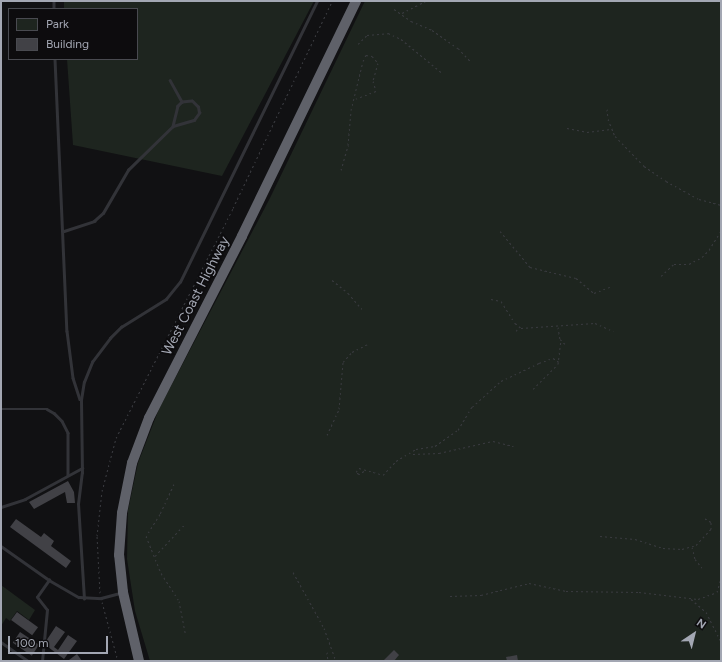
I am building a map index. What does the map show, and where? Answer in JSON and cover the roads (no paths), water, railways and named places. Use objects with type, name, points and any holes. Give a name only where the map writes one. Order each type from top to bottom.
[{"type":"highway","name":"West Coast Highway","points":[[139,661],[123,592],[119,554],[122,513],[132,462],[140,441],[356,1]]},
{"type":"highway","name":"West Coast Highway","points":[[130,618],[145,661]]},
{"type":"lane","points":[[84,599],[78,504],[82,468],[81,400],[92,362],[110,338],[122,327],[166,299],[180,282],[317,1]]},
{"type":"lane","points":[[55,60],[64,231],[67,332],[73,378],[81,400]]},
{"type":"lane","points":[[170,80],[182,102]]},
{"type":"lane","points":[[64,231],[94,221],[103,213],[128,170],[173,126],[194,120],[199,113],[198,107],[192,101],[182,102]]},
{"type":"lane","points":[[173,126],[176,111],[182,102]]},
{"type":"lane","points":[[1,409],[47,409],[54,413],[62,421],[68,433],[68,475]]},
{"type":"lane","points":[[1,507],[25,499],[82,468]]},
{"type":"lane","points":[[1,546],[49,580],[84,599],[101,598],[123,592]]},
{"type":"lane","points":[[42,661],[47,610],[37,597],[49,580]]},
{"type":"lane","points":[[1,642],[28,661]]}]
